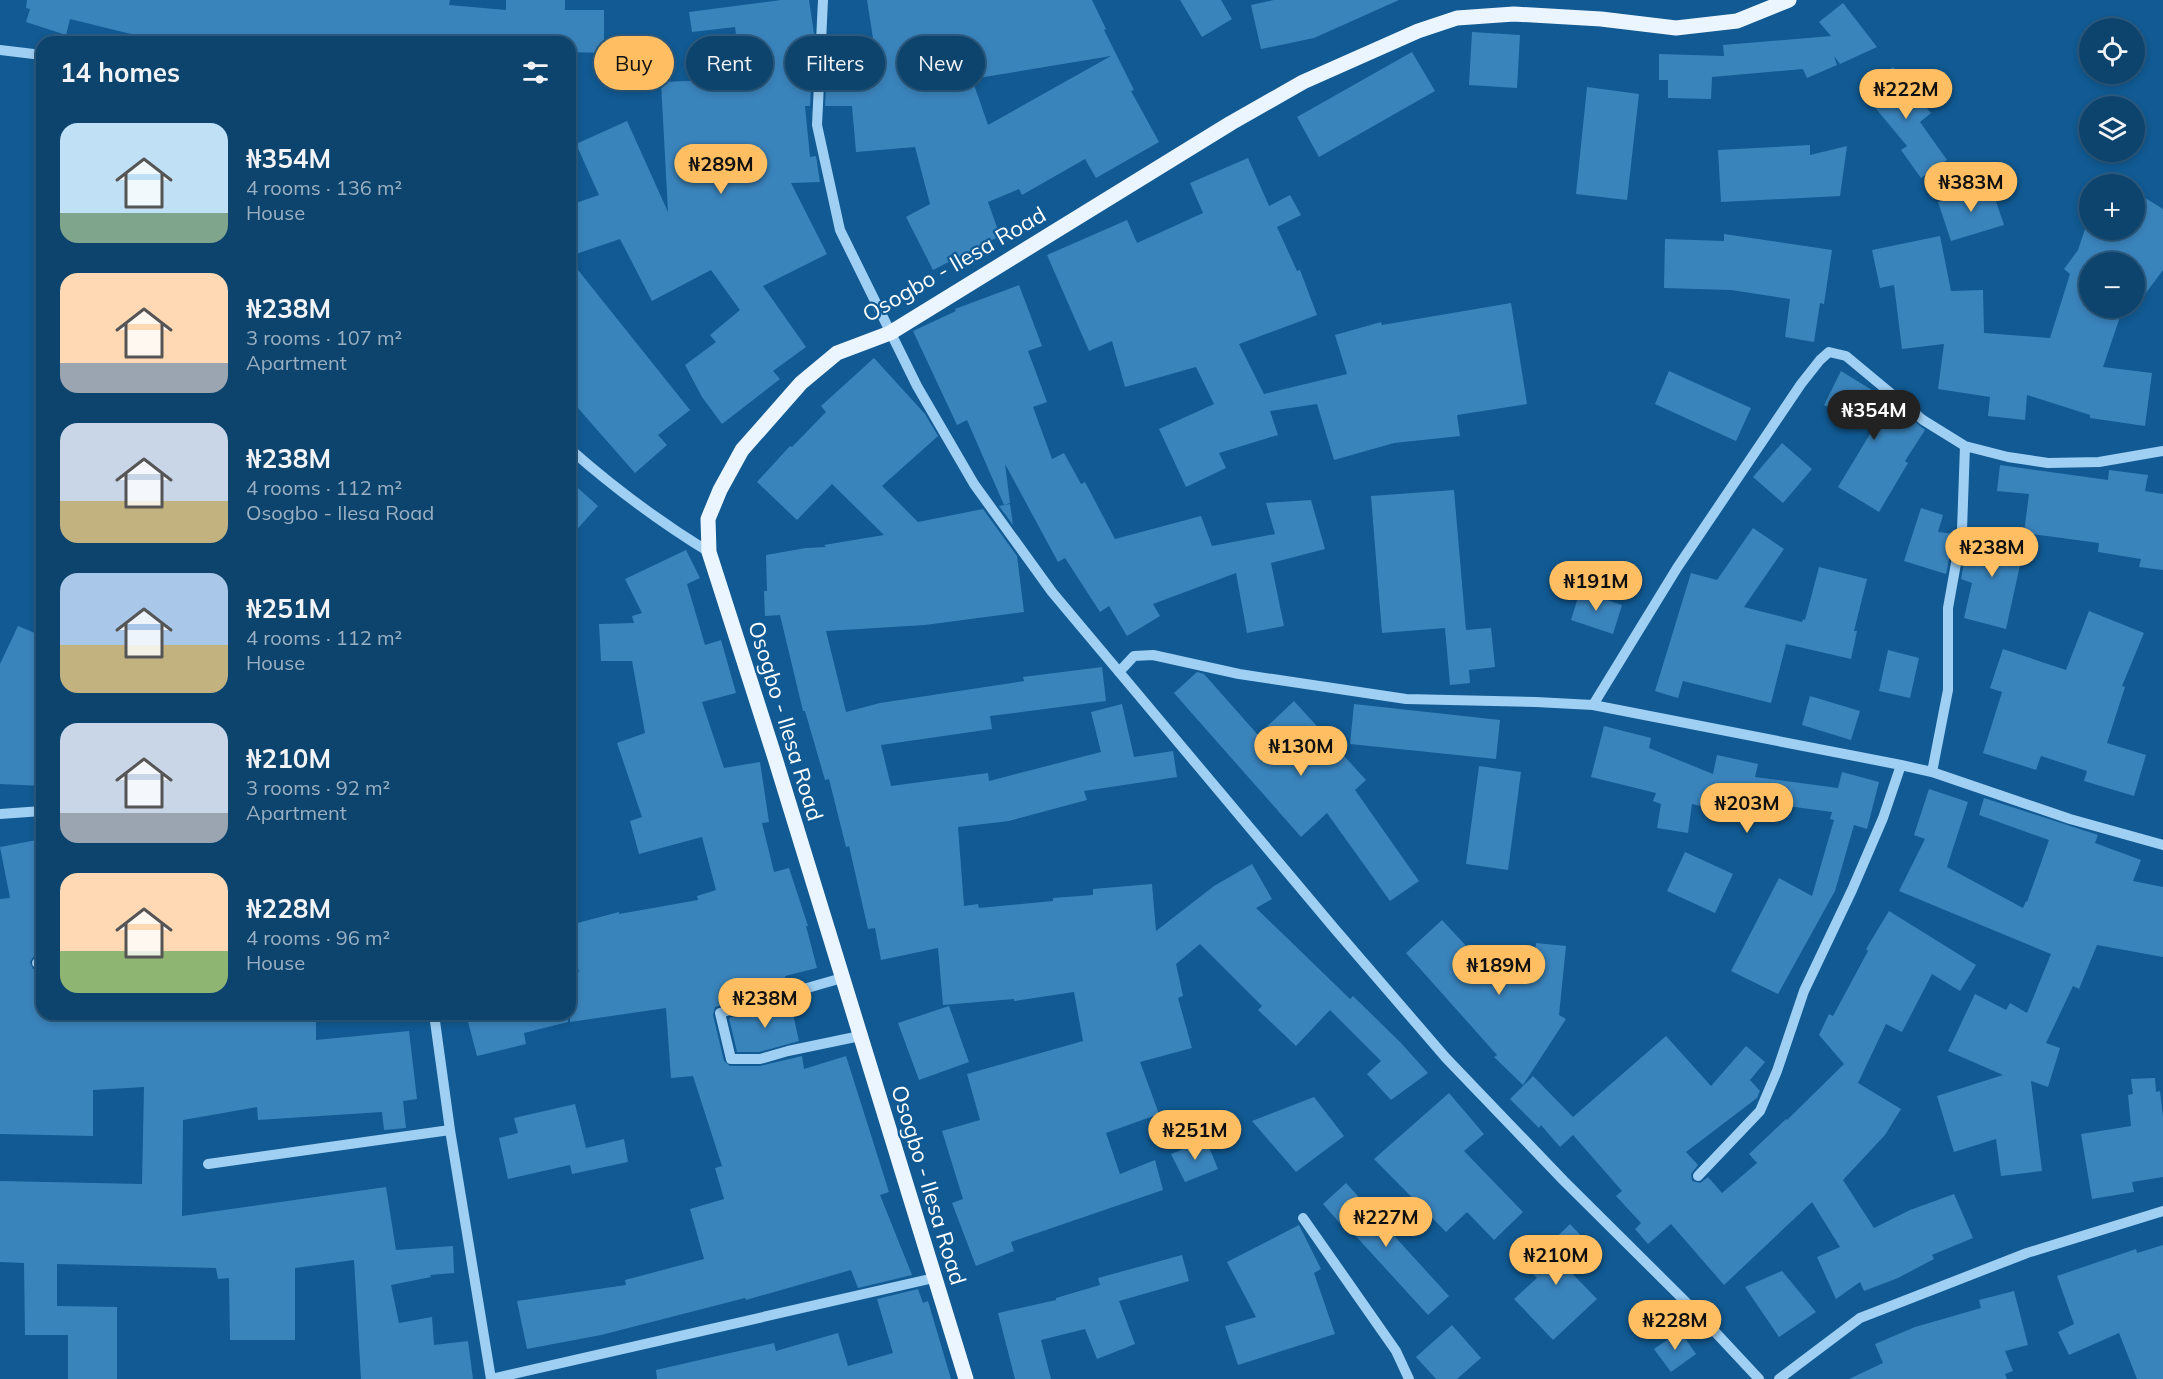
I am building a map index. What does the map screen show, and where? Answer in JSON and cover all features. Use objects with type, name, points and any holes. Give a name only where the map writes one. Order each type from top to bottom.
[{"type":"main road","name":"Osogbo - Ilesa Road","points":[[966,1379],[709,552],[708,519],[720,490],[742,450],[801,383],[837,352],[890,333],[1231,123],[1303,82],[1418,30],[1457,18],[1514,14],[1601,19],[1676,28],[1737,21],[1789,0]]},
{"type":"street","points":[[823,0],[817,125],[840,230],[917,386],[974,484],[1052,592],[1446,1058],[1759,1379]]},
{"type":"street","points":[[0,50],[36,54]]},
{"type":"street","points":[[1593,705],[1677,568],[1801,384],[1829,352],[1846,356],[1923,420],[1965,446],[2008,457],[2048,463],[2099,462],[2163,451]]},
{"type":"street","points":[[1932,772],[1948,690],[1948,608],[1962,530],[1965,446]]},
{"type":"street","points":[[576,454],[668,527],[709,552]]},
{"type":"street","points":[[1119,672],[1134,656],[1153,655],[1239,674],[1406,699],[1593,705],[1932,772],[2070,819],[2163,845]]},
{"type":"street","points":[[1698,1176],[1760,1111],[1777,1071],[1804,991],[1874,839],[1901,765]]},
{"type":"street","points":[[0,814],[36,811]]},
{"type":"street","points":[[842,978],[720,1013],[731,1059],[760,1059],[788,1050],[860,1036]]},
{"type":"street","points":[[435,1020],[450,1130],[491,1379],[934,1278]]},
{"type":"street","points":[[208,1164],[450,1130]]},
{"type":"street","points":[[1779,1379],[1860,1318],[2027,1253],[2163,1211]]},
{"type":"street","points":[[1303,1218],[1396,1351],[1409,1379]]},
{"type":"building","points":[[27,0],[450,0],[449,5],[506,10],[506,0],[565,0],[565,10],[604,10],[604,36],[594,36],[594,53],[576,52],[576,36],[135,36],[70,19],[66,35],[26,22],[30,9],[26,8]]},
{"type":"building","points":[[781,0],[809,0],[814,34],[814,36],[785,36],[785,90],[811,90],[810,106],[805,106],[810,157],[816,156],[820,182],[791,183],[827,254],[763,286],[806,347],[773,371],[780,379],[722,424],[702,397],[685,365],[716,342],[710,335],[740,310],[711,270],[652,301],[620,239],[576,254],[576,203],[599,195],[576,144],[627,121],[668,212],[661,90],[674,90],[674,82],[686,81],[686,90],[773,90],[773,36],[736,36],[735,27],[692,32],[689,12]]},
{"type":"building","points":[[867,0],[1092,0],[1106,29],[1104,30],[1134,90],[1131,91],[1159,142],[1096,178],[1085,159],[1022,195],[1019,189],[988,202],[1000,236],[933,270],[906,217],[930,204],[915,147],[856,152],[852,106],[825,106],[826,90],[885,90],[885,36],[873,36]]},
{"type":"building","points":[[1180,0],[1221,0],[1232,19],[1202,37]]},
{"type":"building","points":[[1274,0],[1399,0],[1314,38],[1261,49],[1251,5]]},
{"type":"building","points":[[1843,3],[1877,47],[1840,64],[1834,56],[1837,65],[1807,78],[1803,69],[1712,77],[1711,99],[1668,98],[1668,80],[1659,80],[1659,54],[1724,56],[1723,45],[1831,36],[1819,22]]},
{"type":"building","points":[[1472,32],[1520,35],[1517,88],[1469,85]]},
{"type":"building","points":[[1412,52],[1435,91],[1319,157],[1297,117]]},
{"type":"building","points":[[1893,67],[1931,113],[1920,122],[1947,160],[1921,178],[1901,150],[1907,146],[1862,92]]},
{"type":"building","points":[[1587,87],[1639,94],[1627,200],[1576,194]]},
{"type":"building","points":[[1810,145],[1810,155],[1847,146],[1840,196],[1721,202],[1718,150]]},
{"type":"building","points":[[1248,158],[1269,206],[1290,195],[1301,215],[1277,227],[1297,271],[1300,270],[1317,315],[1239,344],[1264,394],[1347,374],[1335,335],[1381,322],[1382,325],[1511,303],[1527,404],[1457,415],[1460,436],[1394,443],[1334,460],[1317,404],[1270,411],[1278,435],[1219,453],[1226,468],[1186,487],[1159,429],[1214,404],[1196,367],[1125,387],[1112,341],[1089,351],[1047,255],[1127,220],[1137,243],[1203,213],[1190,183]]},
{"type":"building","points":[[1991,186],[2004,225],[1951,241],[1938,202]]},
{"type":"building","points":[[2145,198],[2163,209],[2163,270],[2145,294],[2145,252],[2079,252],[2079,318],[2120,318],[2103,367],[2152,373],[2145,426],[2090,418],[2090,415],[2027,395],[2025,420],[1988,416],[1990,397],[1938,389],[1944,344],[1902,349],[1894,285],[1880,288],[1872,250],[1940,236],[1951,291],[1983,290],[1984,333],[2050,338],[2070,274],[2064,269],[2078,250],[2081,240],[2145,240]]},
{"type":"building","points":[[1724,234],[1832,250],[1824,304],[1820,303],[1814,342],[1785,337],[1790,299],[1731,290],[1664,288],[1665,239],[1724,241]]},
{"type":"building","points":[[576,268],[690,410],[658,435],[667,445],[635,473],[576,406]]},
{"type":"building","points":[[1019,285],[1042,346],[1028,351],[1047,402],[1033,407],[1052,459],[1064,453],[1081,484],[1085,482],[1115,539],[1201,516],[1212,546],[1275,534],[1266,503],[1311,500],[1325,549],[1271,563],[1284,626],[1247,633],[1236,573],[1153,604],[1160,616],[1127,636],[1109,606],[1100,612],[1065,558],[1058,562],[1005,464],[1010,503],[1004,505],[967,420],[957,425],[913,331],[956,311],[955,309]]},
{"type":"building","points":[[874,358],[925,414],[938,436],[882,486],[918,522],[983,509],[1017,556],[1024,612],[925,625],[826,631],[846,712],[880,703],[1024,681],[1023,677],[1102,667],[1106,701],[990,716],[992,729],[881,745],[891,786],[988,773],[989,781],[1101,752],[1091,712],[1122,704],[1134,757],[1173,751],[1177,777],[1084,791],[1087,800],[1009,821],[958,827],[964,906],[978,904],[979,908],[1053,901],[1053,898],[1093,895],[1093,889],[1152,884],[1156,931],[1214,886],[1252,864],[1272,899],[1256,908],[1350,999],[1353,996],[1428,1073],[1391,1100],[1367,1074],[1381,1061],[1330,1010],[1296,1046],[1258,1010],[1262,1006],[1200,944],[1176,964],[1183,996],[1178,998],[1192,1048],[1140,1062],[1159,1114],[1106,1133],[1120,1174],[1155,1160],[1163,1190],[1011,1242],[1014,1251],[976,1266],[952,1203],[963,1199],[942,1131],[980,1120],[967,1074],[1083,1041],[1074,992],[1014,1001],[1014,999],[943,1005],[938,948],[881,960],[875,928],[868,929],[849,846],[846,847],[829,779],[825,780],[805,711],[803,711],[780,615],[765,616],[766,555],[826,547],[824,545],[884,535],[832,484],[797,520],[757,482],[826,412],[821,406]]},
{"type":"building","points":[[1669,371],[1751,408],[1736,441],[1655,404]]},
{"type":"building","points":[[1841,371],[1885,398],[1925,430],[1905,461],[1908,463],[1879,512],[1838,487],[1873,429],[1824,405]]},
{"type":"building","points":[[1782,443],[1812,469],[1783,503],[1753,477]]},
{"type":"building","points":[[2000,465],[2108,480],[2109,470],[2148,475],[2145,491],[2163,494],[2163,570],[2139,567],[2141,559],[2098,552],[2099,543],[2024,533],[2029,494],[1997,491]]},
{"type":"building","points":[[576,486],[598,506],[576,530]]},
{"type":"building","points":[[1454,490],[1466,630],[1491,628],[1495,667],[1469,670],[1470,683],[1450,685],[1445,628],[1382,633],[1371,496]]},
{"type":"building","points":[[1010,504],[1013,525],[999,506]]},
{"type":"building","points":[[1921,508],[1943,515],[1938,532],[1954,534],[1946,574],[1904,561]]},
{"type":"building","points":[[1753,528],[1784,549],[1744,607],[1802,622],[1803,619],[1805,620],[1819,567],[1867,579],[1854,631],[1857,631],[1851,659],[1786,644],[1771,703],[1683,681],[1678,698],[1655,691],[1691,573],[1717,580]]},
{"type":"building","points":[[1969,535],[2025,542],[2023,566],[2020,565],[2006,629],[1964,618],[1972,583],[1961,579]]},
{"type":"building","points":[[686,550],[700,578],[687,584],[705,645],[721,640],[736,693],[702,702],[724,768],[760,762],[769,822],[762,823],[774,872],[789,868],[808,926],[806,926],[817,968],[785,976],[787,986],[715,1007],[713,1015],[724,1061],[730,1066],[760,1066],[802,1056],[804,1069],[846,1056],[889,1192],[880,1195],[912,1275],[858,1288],[851,1270],[746,1300],[745,1298],[601,1335],[527,1349],[517,1301],[626,1285],[625,1280],[704,1259],[690,1209],[724,1199],[715,1168],[722,1166],[693,1076],[671,1078],[666,1008],[570,1022],[570,1020],[576,1020],[576,973],[579,972],[576,960],[576,923],[619,912],[619,914],[698,900],[697,896],[716,890],[702,837],[639,854],[630,821],[642,817],[617,743],[645,733],[632,661],[601,661],[599,624],[634,623],[632,616],[642,613],[625,579]]},
{"type":"building","points":[[1580,591],[1622,605],[1613,634],[1571,620]]},
{"type":"building","points":[[2089,611],[2144,633],[2122,686],[2125,687],[2107,743],[2146,755],[2134,796],[2084,781],[2087,771],[2041,756],[2036,770],[1983,753],[2002,692],[1990,688],[2003,649],[2066,670]]},
{"type":"building","points":[[18,626],[36,634],[36,786],[0,784],[0,664]]},
{"type":"building","points":[[1888,650],[1919,658],[1910,698],[1879,691]]},
{"type":"building","points":[[1197,672],[1204,674],[1258,735],[1294,701],[1366,780],[1355,790],[1419,881],[1390,901],[1327,813],[1301,837],[1174,693]]},
{"type":"building","points":[[1810,696],[1860,711],[1851,740],[1802,725]]},
{"type":"building","points":[[1354,704],[1500,720],[1496,759],[1350,744]]},
{"type":"building","points":[[1604,726],[1651,738],[1649,748],[1713,774],[1717,755],[1758,764],[1755,777],[1838,788],[1842,772],[1879,782],[1867,829],[1854,825],[1835,891],[1778,994],[1731,971],[1779,878],[1812,896],[1834,820],[1830,819],[1832,812],[1749,801],[1746,817],[1692,804],[1688,833],[1657,828],[1661,804],[1653,801],[1656,793],[1591,777]]},
{"type":"building","points":[[1479,766],[1521,772],[1508,870],[1466,864]]},
{"type":"building","points":[[1929,789],[1968,802],[1947,867],[2023,908],[2049,840],[1979,815],[1984,798],[2098,835],[2095,843],[2141,860],[2133,881],[2163,887],[2163,957],[2097,945],[2079,989],[2073,986],[2046,1043],[2060,1048],[2048,1087],[2031,1081],[2042,1171],[2001,1176],[1996,1139],[1954,1152],[1937,1096],[2003,1075],[1948,1051],[1975,994],[2006,1010],[2010,1003],[2027,1013],[2051,954],[1899,891],[1925,839],[1914,835]]},
{"type":"building","points":[[36,840],[36,956],[30,962],[33,969],[36,969],[36,1020],[316,1020],[316,1040],[409,1031],[417,1099],[403,1101],[406,1128],[384,1130],[382,1112],[258,1120],[257,1107],[183,1120],[182,1216],[386,1187],[396,1250],[453,1246],[454,1273],[430,1275],[431,1277],[391,1285],[399,1323],[432,1317],[434,1345],[468,1341],[473,1379],[361,1379],[354,1260],[295,1268],[295,1340],[230,1340],[229,1278],[218,1279],[216,1268],[57,1264],[57,1306],[117,1307],[117,1379],[68,1379],[68,1335],[25,1335],[24,1263],[0,1262],[0,1181],[142,1184],[144,1087],[93,1090],[93,1136],[0,1134],[0,899],[10,898],[0,847]]},
{"type":"building","points":[[1685,852],[1733,874],[1715,913],[1667,891]]},
{"type":"building","points":[[1889,911],[1976,965],[1960,991],[1932,974],[1902,1032],[1886,1024],[1858,1083],[1901,1109],[1885,1135],[1843,1180],[1874,1228],[1910,1210],[1954,1194],[1973,1238],[1932,1255],[1934,1259],[1898,1278],[1864,1291],[1860,1282],[1836,1299],[1817,1257],[1840,1247],[1812,1202],[1724,1285],[1671,1224],[1648,1244],[1635,1229],[1641,1223],[1616,1196],[1622,1191],[1573,1135],[1560,1147],[1541,1125],[1539,1128],[1510,1099],[1533,1076],[1573,1117],[1666,1036],[1711,1086],[1746,1046],[1765,1062],[1750,1080],[1760,1091],[1757,1098],[1686,1152],[1698,1165],[1691,1174],[1692,1181],[1700,1183],[1708,1177],[1722,1193],[1757,1163],[1749,1154],[1844,1064],[1819,1035],[1829,1014],[1833,1016],[1868,951],[1866,949]]},
{"type":"building","points":[[1442,920],[1494,976],[1512,954],[1533,972],[1536,943],[1566,946],[1559,1015],[1566,1019],[1523,1085],[1494,1057],[1497,1055],[1406,953]]},
{"type":"building","points":[[790,1001],[799,1041],[759,1052],[737,1052],[729,1018]]},
{"type":"building","points":[[949,1006],[969,1062],[919,1080],[898,1023]]},
{"type":"building","points":[[468,1020],[568,1020],[568,1022],[524,1033],[526,1044],[477,1056]]},
{"type":"building","points":[[2155,1078],[2156,1092],[2160,1091],[2163,1117],[2163,1177],[2132,1182],[2134,1192],[2092,1199],[2081,1134],[2131,1126],[2128,1095],[2133,1094],[2131,1079]]},
{"type":"building","points":[[1449,1093],[1484,1134],[1464,1151],[1523,1212],[1494,1240],[1467,1212],[1446,1232],[1374,1159]]},
{"type":"building","points":[[1314,1097],[1344,1136],[1296,1172],[1252,1121]]},
{"type":"building","points":[[575,1104],[586,1148],[624,1139],[628,1162],[572,1174],[570,1165],[508,1179],[499,1138],[518,1133],[514,1118]]},
{"type":"building","points":[[1206,1140],[1218,1169],[1185,1182],[1171,1154]]},
{"type":"building","points":[[1346,1183],[1449,1296],[1428,1315],[1353,1233],[1350,1235],[1323,1204]]},
{"type":"building","points":[[1570,1224],[1587,1242],[1564,1265],[1597,1299],[1553,1340],[1514,1299],[1537,1278],[1526,1267]]},
{"type":"building","points":[[1299,1225],[1321,1269],[1314,1273],[1335,1334],[1238,1365],[1225,1326],[1256,1317],[1227,1262]]},
{"type":"building","points":[[2163,1245],[2163,1379],[2137,1379],[2119,1333],[2069,1355],[2058,1332],[2074,1324],[2057,1276],[2136,1249],[2137,1253]]},
{"type":"building","points":[[1182,1255],[1189,1281],[1119,1301],[1135,1344],[1097,1359],[1085,1329],[1041,1340],[1051,1379],[1015,1379],[998,1313],[1056,1300],[1056,1298],[1100,1285],[1098,1278]]},
{"type":"building","points":[[1782,1271],[1816,1312],[1779,1337],[1745,1287]]},
{"type":"building","points":[[918,1289],[923,1303],[928,1301],[951,1379],[657,1379],[656,1370],[774,1343],[776,1351],[838,1333],[848,1366],[893,1353],[877,1299]]},
{"type":"building","points":[[2014,1291],[2028,1345],[2005,1351],[2013,1371],[2005,1374],[2007,1379],[1849,1379],[1883,1363],[1875,1344],[1915,1327],[1981,1308],[1979,1300]]},
{"type":"building","points":[[1452,1325],[1481,1358],[1457,1379],[1436,1379],[1416,1357]]},
{"type":"building","points":[[1680,1331],[1696,1354],[1671,1372],[1654,1349]]}]
